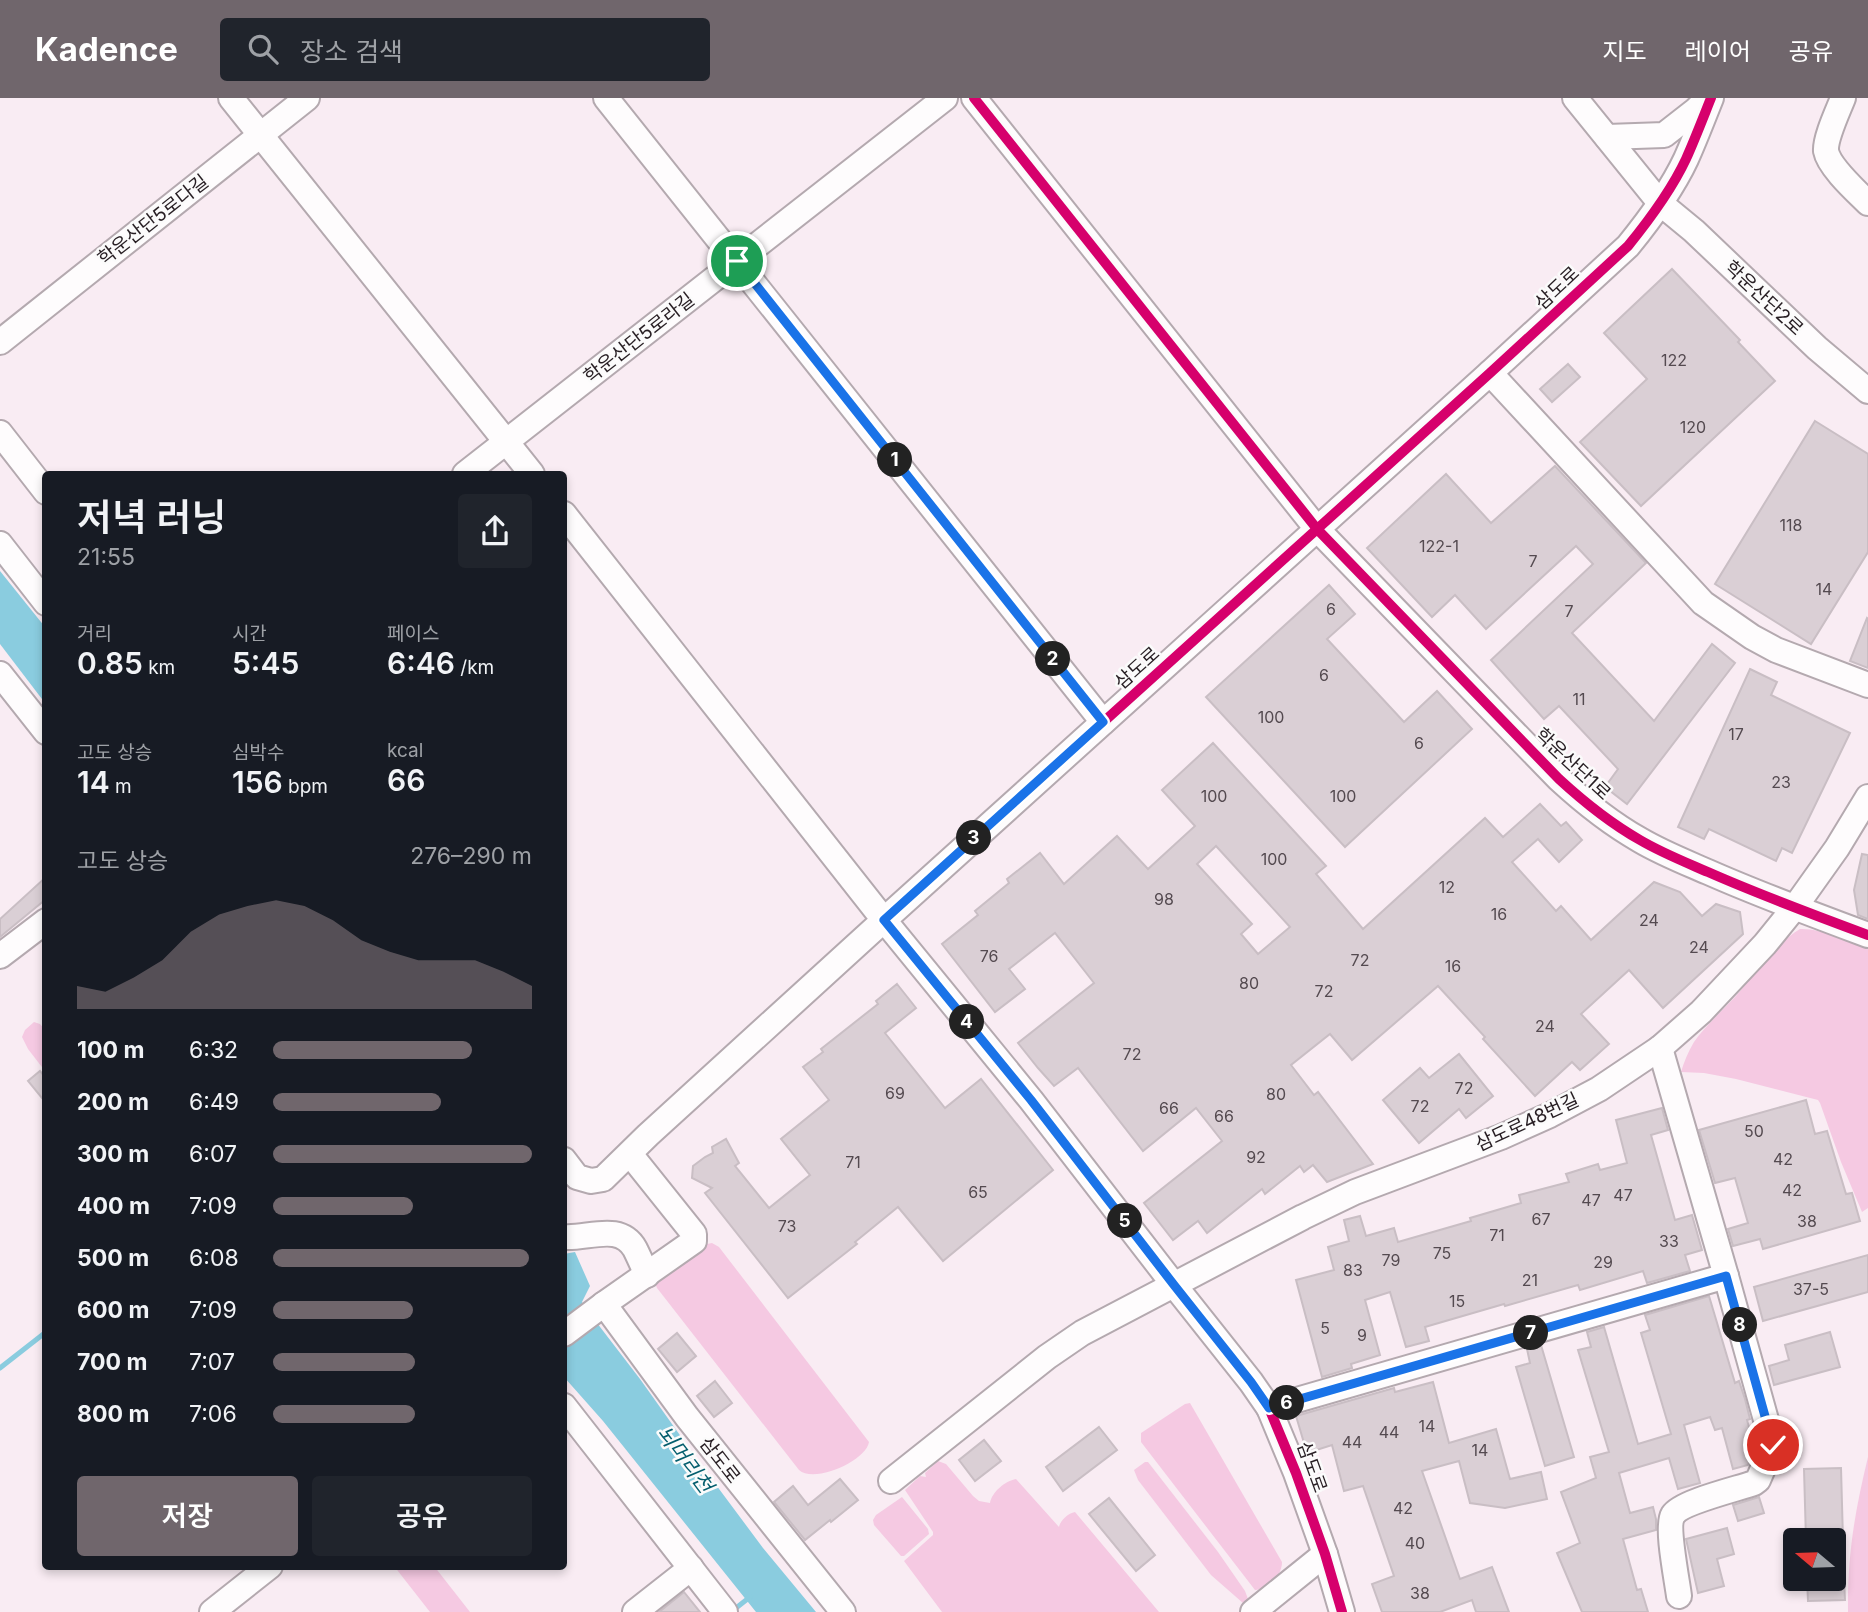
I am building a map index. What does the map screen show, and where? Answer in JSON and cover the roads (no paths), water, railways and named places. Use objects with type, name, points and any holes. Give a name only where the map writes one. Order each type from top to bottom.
[{"type":"street","points":[[231,98],[530,471]]},
{"type":"street","name":"학운산단5로다길","points":[[0,342],[306,98]]},
{"type":"street","points":[[606,98],[1103,722]]},
{"type":"street","name":"학운산단5로라길","points":[[469,471],[945,98]]},
{"type":"street","name":"학운산단1로","points":[[974,98],[1317,529],[1549,769],[1608,820],[1664,854],[1868,935]]},
{"type":"street","name":"학운산단2로","points":[[1575,98],[1660,203],[1817,348],[1868,391]]},
{"type":"street","points":[[1607,137],[1664,135],[1710,98]]},
{"type":"street","name":"삼도로","points":[[1342,1612],[1296,1473],[1269,1408],[1031,1100],[884,920],[1628,246],[1647,223],[1686,159],[1710,98]]},
{"type":"street","points":[[1843,98],[1826,152],[1838,171],[1868,203]]},
{"type":"street","points":[[1490,373],[1703,603],[1752,638],[1776,650],[1868,685]]},
{"type":"street","points":[[0,433],[42,487]]},
{"type":"street","points":[[567,518],[884,920],[603,1179],[591,1181],[577,1177],[567,1164]]},
{"type":"street","points":[[0,544],[42,598]]},
{"type":"street","points":[[0,674],[42,727]]},
{"type":"street","name":"삼도로48번길","points":[[891,1481],[1082,1333],[1355,1192],[1501,1137],[1550,1115],[1599,1089],[1660,1048],[1739,974],[1795,907],[1857,818],[1868,797]]},
{"type":"street","points":[[0,956],[42,924]]},
{"type":"street","points":[[1660,1048],[1773,1445],[1758,1480],[1754,1483],[1687,1504],[1672,1516],[1670,1529],[1679,1596]]},
{"type":"street","points":[[567,1332],[694,1241],[694,1234],[630,1154]]},
{"type":"street","points":[[567,1237],[615,1233],[626,1237],[646,1275]]},
{"type":"street","points":[[1269,1408],[1726,1276]]},
{"type":"street","name":"삼도로","points":[[604,1304],[704,1439],[843,1612]]},
{"type":"street","points":[[567,1410],[725,1612]]},
{"type":"street","points":[[1253,1612],[1325,1555]]},
{"type":"street","points":[[635,1612],[691,1568]]},
{"type":"street","points":[[212,1612],[265,1570]]},
{"type":"water","points":[[0,571],[42,623],[42,699],[0,644]]},
{"type":"water","name":"뇌머리천","points":[[575,1252],[590,1286],[582,1302],[763,1548],[816,1612],[756,1612],[603,1421],[567,1380],[567,1253]]},
{"type":"waterway","points":[[0,1368],[42,1335]]},
{"type":"waterway","points":[[736,1608],[750,1597]]}]
